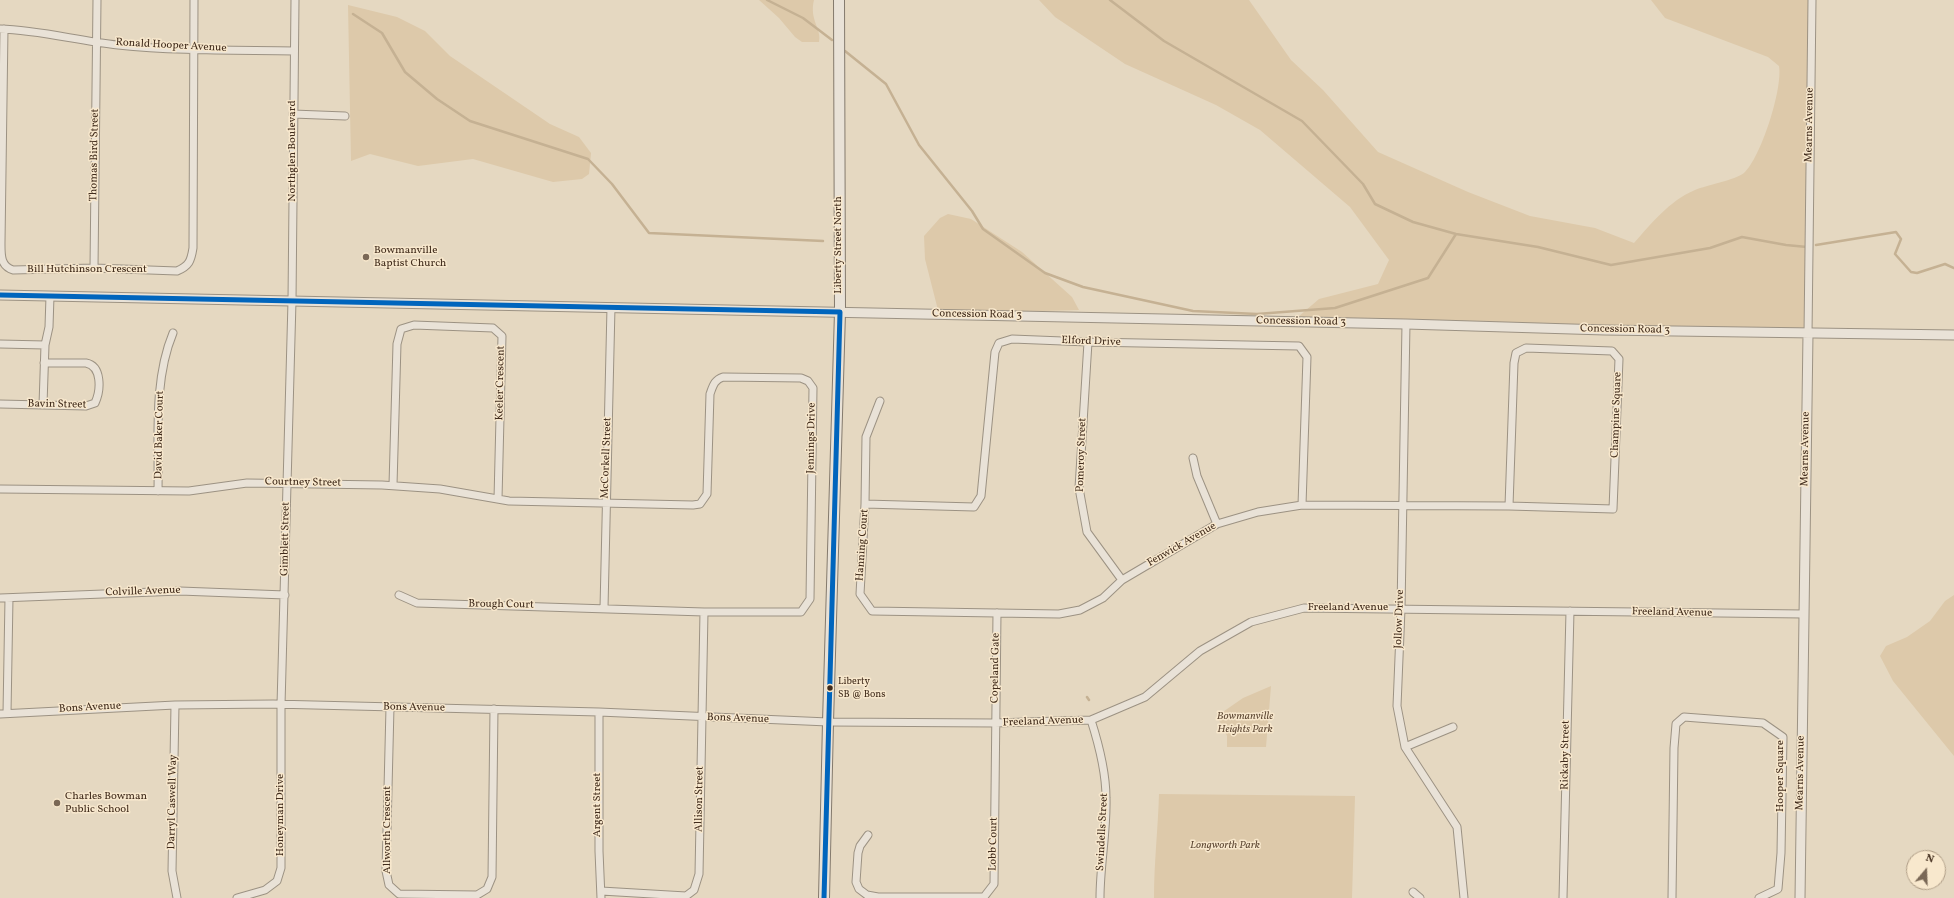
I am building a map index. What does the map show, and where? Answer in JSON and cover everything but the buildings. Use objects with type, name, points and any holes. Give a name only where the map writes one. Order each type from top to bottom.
[{"type":"main road","name":"Liberty Street North","points":[[824,898],[840,312],[839,0]]},
{"type":"street","name":"Thomas Bird Street","points":[[94,268],[97,0]]},
{"type":"street","points":[[194,0],[194,48]]},
{"type":"street","name":"Northglen Boulevard","points":[[292,301],[294,0]]},
{"type":"street","name":"Mearns Avenue","points":[[1800,898],[1812,0]]},
{"type":"street","name":"Ronald Hooper Avenue","points":[[2,29],[35,31],[143,47],[294,51]]},
{"type":"street","name":"Bill Hutchinson Crescent","points":[[2,29],[0,242],[1,258],[8,268],[13,270],[94,268],[177,271],[185,268],[190,263],[193,248],[194,48]]},
{"type":"street","points":[[293,114],[345,116]]},
{"type":"street","name":"Concession Road 3","points":[[0,295],[1406,324],[1808,334],[1954,335]]},
{"type":"street","points":[[44,405],[44,363],[45,345],[49,327],[50,296]]},
{"type":"street","name":"Gimblett Street","points":[[281,705],[292,301]]},
{"type":"street","name":"McCorkell Street","points":[[604,608],[605,504],[612,307]]},
{"type":"street","name":"Jollow Drive","points":[[1406,324],[1401,609],[1397,706],[1405,747],[1457,828],[1464,898]]},
{"type":"street","name":"Keeler Crescent","points":[[393,485],[397,344],[401,329],[414,325],[493,328],[502,336],[498,499]]},
{"type":"street","name":"David Baker Court","points":[[158,490],[160,392],[168,345],[173,333]]},
{"type":"street","name":"Elford Drive","points":[[865,504],[974,507],[981,496],[995,352],[999,343],[1012,339],[1299,346],[1307,357],[1302,505]]},
{"type":"street","name":"Pomeroy Street","points":[[1088,342],[1079,488],[1088,532],[1122,580]]},
{"type":"street","points":[[0,344],[45,345]]},
{"type":"street","name":"Champine Square","points":[[1403,507],[1509,506],[1612,509],[1619,359],[1612,351],[1526,348],[1516,353],[1514,363],[1509,506]]},
{"type":"street","name":"Bavin Street","points":[[0,404],[91,405],[96,403],[98,398],[98,372],[92,364],[44,363]]},
{"type":"street","name":"Jennings Drive","points":[[604,608],[704,612],[801,612],[810,599],[813,391],[811,384],[800,378],[723,377],[718,379],[714,383],[710,394],[708,488],[705,500],[700,504],[693,505],[605,504]]},
{"type":"street","name":"Hanning Court","points":[[880,401],[866,437],[865,504],[860,594],[872,611],[997,613]]},
{"type":"street","points":[[1193,458],[1197,476],[1217,524]]},
{"type":"street","name":"Courtney Street","points":[[0,489],[189,491],[247,483],[393,485],[440,489],[498,499],[605,504]]},
{"type":"street","name":"Fenwick Avenue","points":[[997,613],[1059,614],[1080,610],[1103,598],[1122,580],[1217,524],[1258,512],[1302,505],[1403,507]]},
{"type":"street","name":"Colville Avenue","points":[[0,598],[180,591],[285,595]]},
{"type":"street","name":"Brough Court","points":[[399,595],[417,603],[604,608]]},
{"type":"street","points":[[3,713],[9,598]]},
{"type":"street","name":"Freeland Avenue","points":[[828,722],[995,723],[1091,720],[1145,697],[1200,651],[1251,622],[1304,608],[1803,614]]},
{"type":"street","name":"Rickaby Street","points":[[1563,898],[1570,611]]},
{"type":"street","name":"Allison Street","points":[[601,895],[686,896],[694,890],[699,874],[704,612]]},
{"type":"street","name":"Copeland Gate","points":[[995,723],[997,613]]},
{"type":"street","name":"Bons Avenue","points":[[3,713],[175,705],[281,705],[599,712],[828,722]]},
{"type":"street","name":"Darryl Caswell Way","points":[[175,705],[172,871],[177,898]]},
{"type":"street","name":"Honeyman Drive","points":[[237,898],[265,890],[277,881],[281,868],[281,705]]},
{"type":"street","name":"Allworth Crescent","points":[[390,707],[386,871],[389,885],[399,894],[477,895],[487,889],[492,877],[494,709]]},
{"type":"street","name":"Argent Street","points":[[599,712],[598,852],[601,895]]},
{"type":"street","name":"Hooper Square","points":[[1672,898],[1674,748],[1676,724],[1684,717],[1763,723],[1783,736],[1781,853],[1778,889],[1759,898]]},
{"type":"street","name":"Swindells Street","points":[[1091,720],[1100,750],[1106,798],[1100,871],[1100,898]]},
{"type":"street","name":"Lobb Court","points":[[868,835],[860,846],[855,873],[859,889],[867,895],[878,897],[984,897],[994,884],[995,723]]},
{"type":"street","points":[[1405,747],[1453,727]]},
{"type":"street","points":[[1413,892],[1420,898]]},
{"type":"green space","points":[[759,0],[814,0],[813,13],[819,33],[819,42],[802,42],[795,37],[779,18]]},
{"type":"green space","points":[[1039,0],[1249,0],[1291,60],[1323,90],[1378,152],[1468,192],[1530,216],[1595,228],[1634,243],[1654,220],[1677,200],[1700,188],[1740,176],[1751,165],[1764,138],[1778,90],[1779,76],[1779,66],[1768,57],[1665,18],[1651,0],[1809,0],[1814,177],[1806,327],[1793,331],[1307,327],[1298,317],[1319,299],[1378,284],[1389,260],[1350,207],[1260,130],[1216,105],[1125,64],[1055,17]]},
{"type":"green space","points":[[348,5],[397,17],[425,31],[450,56],[550,124],[579,137],[591,153],[589,174],[582,179],[553,182],[473,159],[418,166],[370,154],[351,161]]},
{"type":"green space","points":[[948,214],[971,219],[1022,252],[1072,297],[1079,310],[939,314],[925,259],[924,236],[940,218]]},
{"type":"green space","points":[[1954,595],[1954,756],[1893,681],[1880,656],[1886,646],[1907,637],[1930,621],[1945,601]]},
{"type":"green space","name":"Bowmanville Heights Park","points":[[1271,686],[1266,747],[1227,747],[1227,736],[1217,716],[1243,698]]},
{"type":"green space","name":"Longworth Park","points":[[1159,794],[1355,796],[1352,898],[1154,898]]},
{"type":"waterway","points":[[767,0],[803,18],[832,40]]},
{"type":"waterway","points":[[1110,0],[1164,41],[1302,121],[1363,184],[1375,204],[1413,222],[1456,234],[1538,247],[1611,265],[1710,248],[1742,237],[1786,245],[1807,247]]},
{"type":"waterway","points":[[353,14],[382,33],[405,72],[437,99],[470,121],[588,159],[612,184],[649,233],[823,241]]},
{"type":"waterway","points":[[845,51],[886,84],[919,145],[972,211],[983,229],[1045,273],[1083,287],[1193,311],[1257,314],[1335,308],[1428,278],[1456,234]]},
{"type":"waterway","points":[[1816,245],[1896,232],[1901,239],[1895,254],[1911,272],[1917,273],[1945,264],[1954,268]]},
{"type":"transit line","points":[[0,295],[840,312]]},
{"type":"transit line","points":[[824,898],[840,312]]},
{"type":"place","name":"Bowmanville Baptist Church","points":[[366,257]]},
{"type":"place","name":"Liberty SB @ Bons","points":[[830,688]]},
{"type":"place","name":"Charles Bowman Public School","points":[[57,803]]}]
